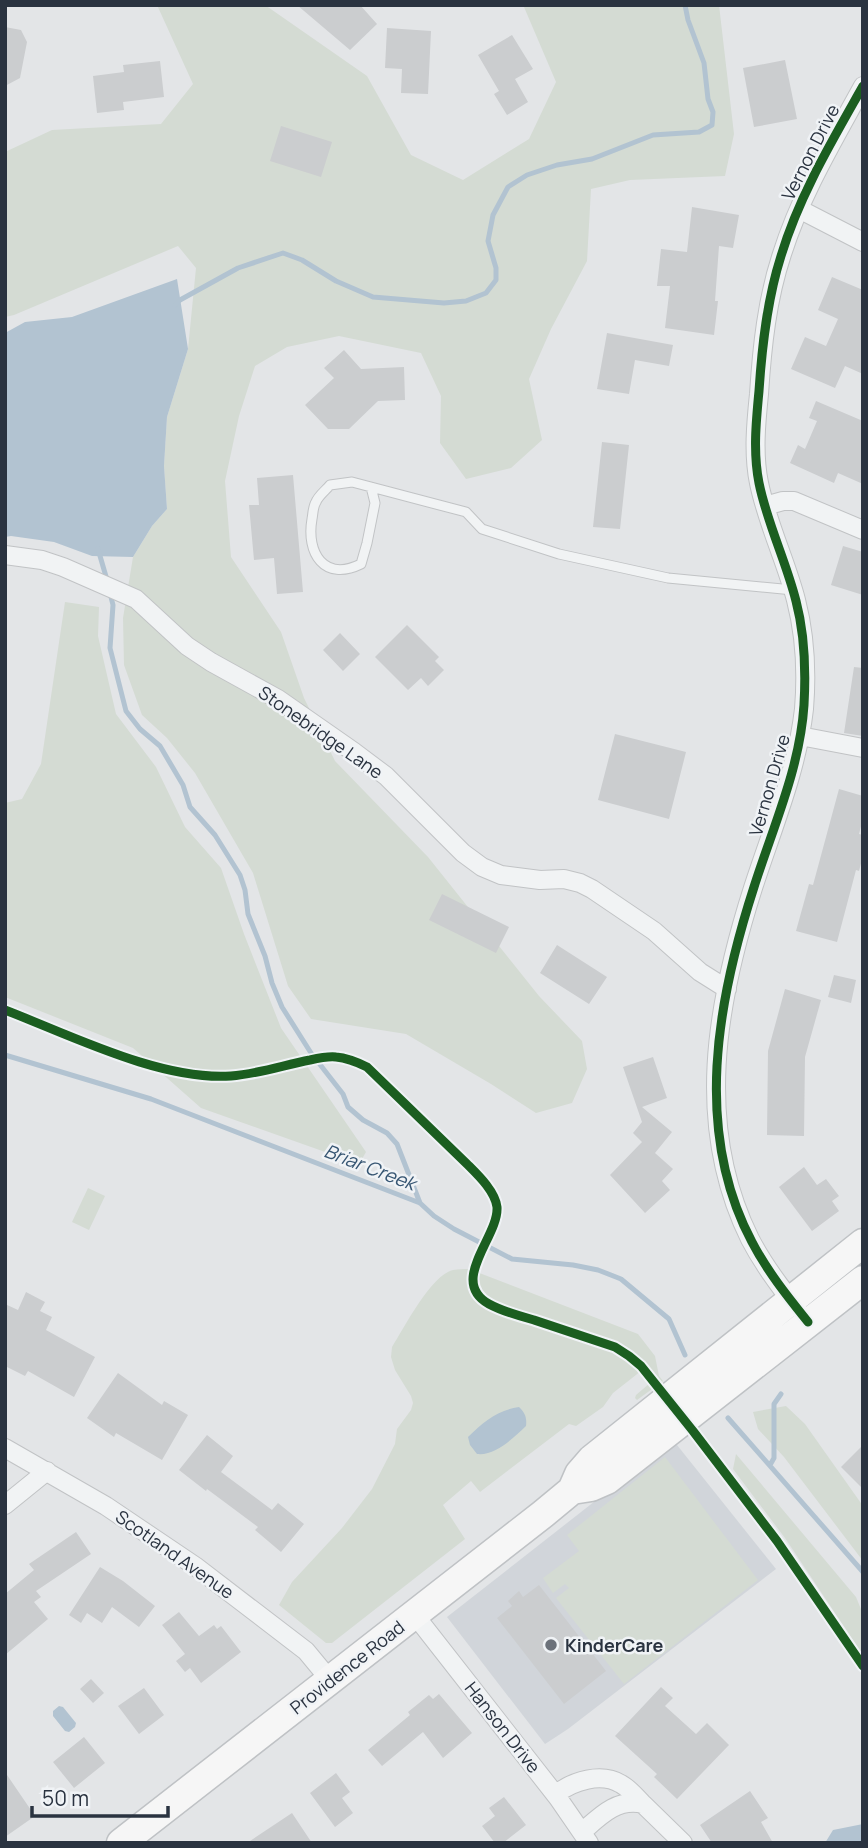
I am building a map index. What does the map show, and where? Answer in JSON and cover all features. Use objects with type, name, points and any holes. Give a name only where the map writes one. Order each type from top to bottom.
[{"type":"main road","name":"Providence Road","points":[[121,1843],[572,1490],[579,1474],[592,1459],[863,1242]]},
{"type":"main road","name":"Providence Road","points":[[572,1490],[591,1487],[607,1480],[863,1280]]},
{"type":"street","name":"Vernon Drive","points":[[808,1322],[776,1281],[752,1242],[737,1208],[722,1160],[715,1085],[727,989],[753,890],[794,765],[804,707],[806,656],[802,629],[793,590],[758,482],[756,432],[762,354],[773,286],[799,209],[812,179],[863,86]]},
{"type":"street","points":[[799,209],[863,243]]},
{"type":"street","points":[[765,506],[783,500],[794,501],[863,530]]},
{"type":"street","name":"Stonebridge Lane","points":[[5,555],[42,560],[136,599],[187,646],[278,699],[386,776],[463,853],[482,867],[501,875],[540,880],[564,879],[580,883],[654,931],[700,972],[727,989]]},
{"type":"street","points":[[800,736],[863,748]]},
{"type":"street","name":"Scotland Avenue","points":[[5,1448],[106,1506],[195,1566],[306,1651],[330,1680]]},
{"type":"street","points":[[5,1505],[47,1471]]},
{"type":"street","name":"Hanson Drive","points":[[414,1614],[556,1794],[585,1837]]},
{"type":"street","points":[[556,1794],[579,1782],[608,1779],[624,1786],[683,1843]]},
{"type":"street","points":[[585,1837],[603,1813],[614,1806],[627,1802],[643,1804]]},
{"type":"lane","points":[[371,486],[374,503],[361,564],[348,571],[333,569],[320,561],[312,549],[311,527],[316,502],[330,485],[352,482],[371,486],[466,512],[482,528],[559,554],[668,578],[793,590]]},
{"type":"shaded area","points":[[157,5],[265,5],[367,76],[411,155],[463,180],[529,139],[556,82],[522,5],[719,5],[734,134],[725,176],[630,180],[591,189],[587,261],[551,329],[529,379],[542,440],[511,468],[466,479],[440,443],[441,396],[421,353],[339,336],[287,347],[255,366],[239,416],[225,481],[231,557],[281,632],[304,698],[335,761],[428,857],[539,996],[582,1041],[587,1069],[572,1103],[536,1113],[406,1034],[311,1019],[288,986],[253,873],[195,773],[167,738],[142,715],[124,665],[123,618],[133,557],[152,526],[167,509],[164,466],[167,417],[188,349],[196,268],[178,246],[5,317],[5,152],[52,130],[161,124],[193,84]]},
{"type":"shaded area","points":[[65,602],[99,607],[98,636],[116,714],[156,767],[185,827],[221,868],[281,1028],[366,1152],[359,1164],[201,1108],[133,1048],[5,997],[5,803],[22,799],[41,764]]},
{"type":"shaded area","points":[[88,1188],[105,1196],[89,1230],[72,1222]]},
{"type":"shaded area","points":[[469,1269],[638,1334],[655,1356],[659,1376],[663,1381],[637,1400],[636,1395],[650,1383],[641,1371],[613,1393],[603,1407],[576,1426],[569,1424],[480,1492],[471,1481],[443,1505],[465,1539],[332,1643],[326,1643],[279,1605],[292,1582],[342,1528],[372,1489],[395,1444],[397,1429],[411,1410],[411,1396],[395,1370],[391,1357],[392,1347],[436,1281],[453,1270]]},
{"type":"shaded area","points":[[786,1406],[805,1424],[863,1506],[863,1561],[784,1457],[758,1429],[753,1412]]},
{"type":"shaded area","points":[[673,1440],[776,1569],[545,1744],[447,1617]]},
{"type":"shaded area","points":[[736,1454],[856,1597],[863,1614],[863,1655],[785,1538],[733,1469]]},
{"type":"shaded area","points":[[665,1457],[758,1580],[624,1684],[556,1598],[569,1588],[565,1584],[553,1593],[543,1578],[579,1551],[567,1535]]},
{"type":"water","points":[[177,279],[188,349],[167,417],[164,466],[167,509],[152,526],[133,557],[92,556],[54,542],[5,537],[5,333],[25,322],[72,317]]},
{"type":"water","points":[[519,1407],[525,1415],[526,1426],[497,1449],[477,1454],[468,1437],[491,1418]]},
{"type":"water","points":[[59,1706],[63,1707],[76,1723],[69,1732],[65,1731],[53,1716],[53,1711]]},
{"type":"water","points":[[863,1824],[863,1843],[825,1843],[833,1830]]},
{"type":"building","points":[[297,5],[360,5],[377,24],[350,50]]},
{"type":"building","points":[[5,27],[21,30],[27,42],[20,78],[5,86]]},
{"type":"building","points":[[387,28],[431,31],[428,94],[401,93],[402,69],[385,68]]},
{"type":"building","points":[[512,35],[533,69],[515,79],[528,102],[507,115],[494,94],[499,91],[478,55]]},
{"type":"building","points":[[785,60],[797,119],[754,127],[743,68]]},
{"type":"building","points":[[160,61],[164,97],[123,102],[124,110],[97,113],[93,76],[124,72],[123,65]]},
{"type":"building","points":[[281,126],[332,142],[321,177],[270,161]]},
{"type":"building","points":[[692,207],[739,215],[733,248],[719,246],[714,335],[665,328],[670,286],[657,286],[661,249],[687,252]]},
{"type":"building","points":[[832,277],[863,290],[863,374],[845,366],[835,388],[791,369],[805,337],[826,346],[838,319],[818,310]]},
{"type":"building","points":[[607,333],[673,345],[669,366],[635,360],[629,394],[597,389]]},
{"type":"building","points":[[344,350],[361,369],[404,367],[405,400],[378,401],[349,429],[328,429],[305,405],[334,378],[324,368]]},
{"type":"building","points":[[816,401],[863,421],[863,484],[838,473],[834,483],[790,463],[798,445],[805,449],[817,421],[809,418]]},
{"type":"building","points":[[602,442],[629,445],[620,529],[593,527]]},
{"type":"building","points":[[293,475],[303,592],[277,594],[274,558],[254,560],[249,505],[259,505],[257,478]]},
{"type":"building","points":[[843,546],[863,552],[863,595],[831,585]]},
{"type":"building","points":[[407,625],[439,657],[435,661],[444,670],[428,686],[421,678],[408,690],[375,657]]},
{"type":"building","points":[[340,633],[360,654],[343,671],[323,650]]},
{"type":"building","points":[[854,667],[863,668],[863,736],[844,733]]},
{"type":"building","points":[[615,734],[686,752],[669,819],[598,800]]},
{"type":"building","points":[[839,789],[863,796],[863,819],[859,834],[863,835],[863,856],[859,871],[856,870],[837,942],[796,931],[809,884],[813,885]]},
{"type":"building","points":[[442,894],[509,927],[496,953],[429,920]]},
{"type":"building","points":[[557,945],[607,977],[589,1004],[540,973]]},
{"type":"building","points":[[834,975],[856,980],[851,1003],[828,997]]},
{"type":"building","points":[[785,989],[821,1000],[805,1057],[804,1136],[767,1135],[768,1051]]},
{"type":"building","points":[[653,1057],[667,1098],[642,1107],[672,1132],[655,1153],[673,1169],[662,1181],[670,1190],[645,1213],[610,1175],[642,1142],[633,1133],[642,1122],[623,1067]]},
{"type":"building","points":[[804,1167],[817,1185],[826,1179],[839,1196],[832,1201],[839,1211],[812,1231],[779,1187]]},
{"type":"building","points":[[26,1292],[45,1302],[40,1311],[52,1317],[46,1330],[95,1357],[74,1397],[28,1371],[25,1376],[5,1366],[5,1304],[18,1310]]},
{"type":"building","points":[[118,1373],[162,1405],[164,1401],[188,1415],[162,1460],[116,1433],[114,1437],[87,1418]]},
{"type":"building","points":[[207,1435],[233,1456],[221,1472],[272,1510],[278,1503],[304,1524],[281,1552],[255,1530],[258,1527],[179,1470]]},
{"type":"building","points":[[863,1445],[863,1489],[841,1467]]},
{"type":"building","points":[[76,1532],[91,1554],[36,1591],[41,1597],[34,1602],[48,1619],[5,1655],[5,1594],[34,1570],[29,1564]]},
{"type":"building","points":[[100,1567],[155,1606],[139,1627],[112,1607],[102,1623],[87,1613],[81,1623],[69,1615]]},
{"type":"building","name":"KinderCare","points":[[539,1585],[606,1671],[564,1704],[497,1618],[512,1606],[508,1601],[519,1591],[523,1597]]},
{"type":"building","points":[[179,1612],[199,1636],[214,1625],[217,1629],[221,1626],[241,1652],[201,1683],[190,1668],[185,1672],[176,1661],[185,1654],[162,1625]]},
{"type":"building","points":[[91,1679],[104,1693],[93,1703],[80,1689]]},
{"type":"building","points":[[661,1687],[673,1698],[665,1706],[696,1734],[707,1723],[729,1745],[677,1799],[654,1777],[657,1774],[615,1736]]},
{"type":"building","points":[[144,1688],[164,1715],[139,1734],[118,1706]]},
{"type":"building","points":[[439,1694],[472,1733],[443,1758],[423,1732],[382,1766],[368,1750],[410,1715],[408,1712],[429,1695],[433,1699]]},
{"type":"building","points":[[84,1737],[105,1763],[74,1788],[53,1762]]},
{"type":"building","points":[[5,1772],[35,1816],[5,1837]]},
{"type":"building","points":[[336,1773],[350,1792],[342,1798],[353,1813],[335,1827],[310,1793]]},
{"type":"building","points":[[750,1791],[768,1818],[761,1822],[773,1843],[712,1843],[700,1825]]},
{"type":"building","points":[[504,1797],[526,1825],[503,1843],[495,1843],[482,1826],[495,1816],[489,1808]]},
{"type":"building","points":[[292,1813],[312,1843],[247,1843]]},
{"type":"waterway","points":[[175,305],[238,268],[283,253],[373,297],[444,303],[466,301],[486,293],[496,280],[496,268],[488,241],[493,215],[508,187],[527,175],[557,165],[592,159],[653,135],[699,132],[712,125],[713,112],[708,99],[704,63],[685,5]]},
{"type":"waterway","points":[[98,549],[107,580]]},
{"type":"waterway","points":[[110,593],[113,605],[110,648],[126,711],[140,729],[160,746],[183,785],[190,807],[215,835],[240,875],[248,914],[282,1007],[311,1053],[343,1094],[348,1107],[363,1120],[387,1133],[397,1144],[420,1203]]},
{"type":"waterway","name":"Briar Creek","points":[[5,1055],[151,1099],[420,1203],[454,1229],[512,1259],[573,1265],[598,1270],[621,1279],[669,1319],[685,1355]]},
{"type":"waterway","points":[[770,1465],[774,1458],[774,1404],[781,1394]]},
{"type":"waterway","name":"Briar Creek","points":[[728,1418],[863,1572]]},
{"type":"cycle path","points":[[808,1322],[758,1253],[734,1200],[722,1156],[717,1111],[717,1066],[730,975],[754,887],[785,797],[797,752],[804,705],[804,652],[799,614],[762,498],[757,472],[756,426],[766,323],[776,273],[797,212],[817,169],[863,86]]},
{"type":"cycle path","points":[[5,1010],[146,1064],[204,1076],[251,1073],[330,1057],[348,1059],[367,1067],[471,1168],[496,1201],[496,1219],[474,1271],[473,1283],[478,1294],[489,1304],[505,1311],[615,1347],[641,1366],[777,1541],[863,1666]]},
{"type":"place","name":"KinderCare","points":[[551,1645]]}]
